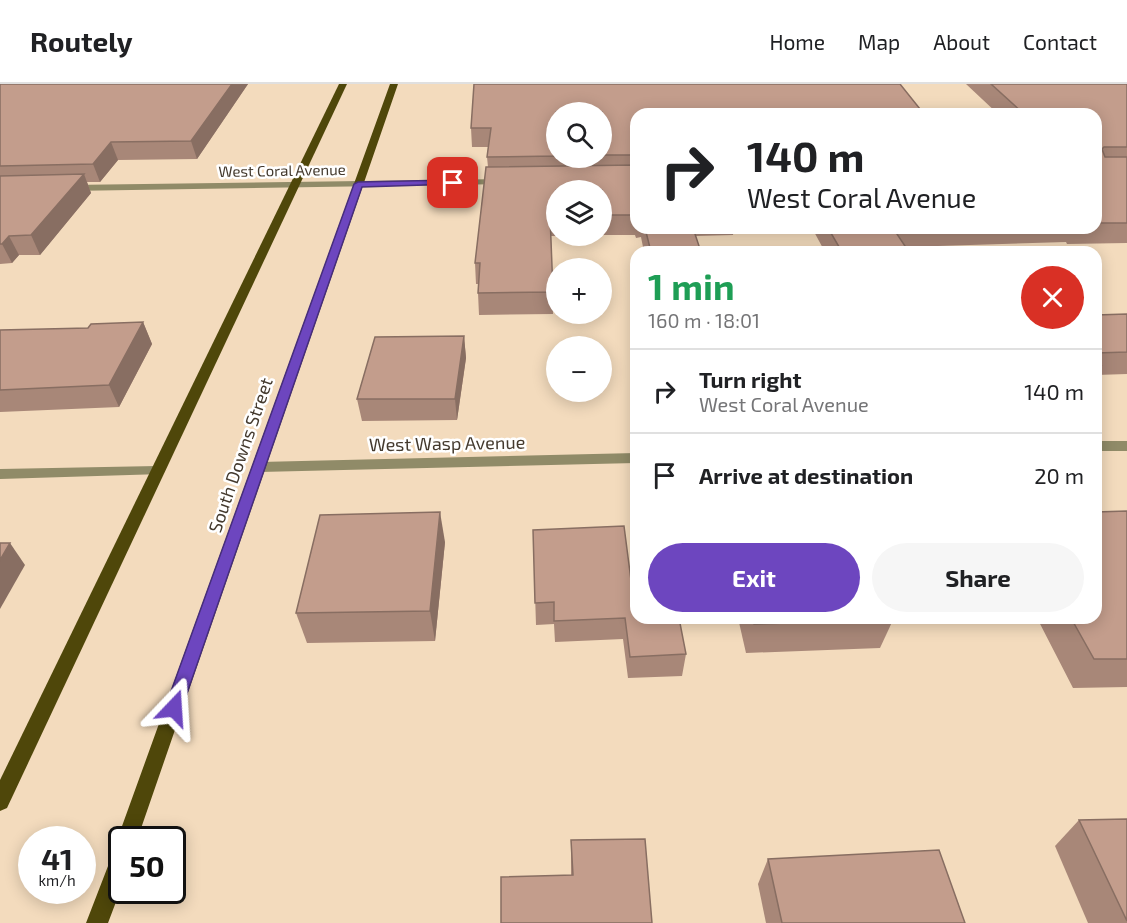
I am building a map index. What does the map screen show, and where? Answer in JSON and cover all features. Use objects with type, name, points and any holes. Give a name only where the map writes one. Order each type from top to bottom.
[{"type":"main road","points":[[0,801],[343,84]]},
{"type":"main road","name":"South Downs Street","points":[[132,826],[394,84]]},
{"type":"main road","points":[[97,923],[108,893]]},
{"type":"street","name":"West Coral Avenue","points":[[58,188],[510,182]]},
{"type":"street","points":[[1102,446],[1127,446]]},
{"type":"street","name":"West Wasp Avenue","points":[[260,467],[630,458]]},
{"type":"street","points":[[0,474],[156,471]]},
{"type":"building","points":[[0,84],[232,84],[191,141],[111,142],[93,164],[0,166]]},
{"type":"building","points":[[474,84],[900,84],[919,108],[630,108],[630,155],[612,155],[612,102],[546,102],[546,156],[487,157],[491,128],[471,128]]},
{"type":"building","points":[[991,84],[1127,84],[1127,147],[1104,147],[1102,149],[1102,108],[1017,108]]},
{"type":"building","points":[[1102,149],[1105,157],[1127,157],[1127,223],[1102,223]]},
{"type":"building","points":[[612,165],[630,165],[630,215],[612,215],[612,180],[546,180],[546,246],[551,246],[552,258],[546,258],[546,292],[478,293],[480,263],[475,263],[486,167],[612,168]]},
{"type":"building","points":[[84,174],[31,235],[9,236],[0,244],[0,176]]},
{"type":"building","points":[[646,234],[695,234],[699,246],[650,246]]},
{"type":"building","points":[[832,234],[897,234],[905,246],[838,246]]},
{"type":"building","points":[[1127,314],[1127,352],[1102,353],[1102,315]]},
{"type":"building","points":[[143,322],[109,385],[0,390],[0,330],[88,328],[91,324]]},
{"type":"building","points":[[464,336],[455,399],[357,399],[375,337]]},
{"type":"building","points":[[1127,511],[1127,659],[1094,659],[1074,624],[1102,624],[1102,512]]},
{"type":"building","points":[[440,512],[430,611],[296,613],[320,515]]},
{"type":"building","points":[[624,526],[630,572],[630,624],[680,624],[686,654],[630,657],[625,618],[554,621],[554,602],[535,603],[533,530]]},
{"type":"building","points":[[0,543],[10,543],[0,560]]},
{"type":"building","points":[[1127,819],[1127,921],[1079,820]]},
{"type":"building","points":[[645,839],[652,923],[501,923],[501,877],[573,875],[571,840]]},
{"type":"building","points":[[939,850],[965,923],[782,923],[768,859]]},
{"type":"route","points":[[174,708],[358,184],[453,183]]}]
